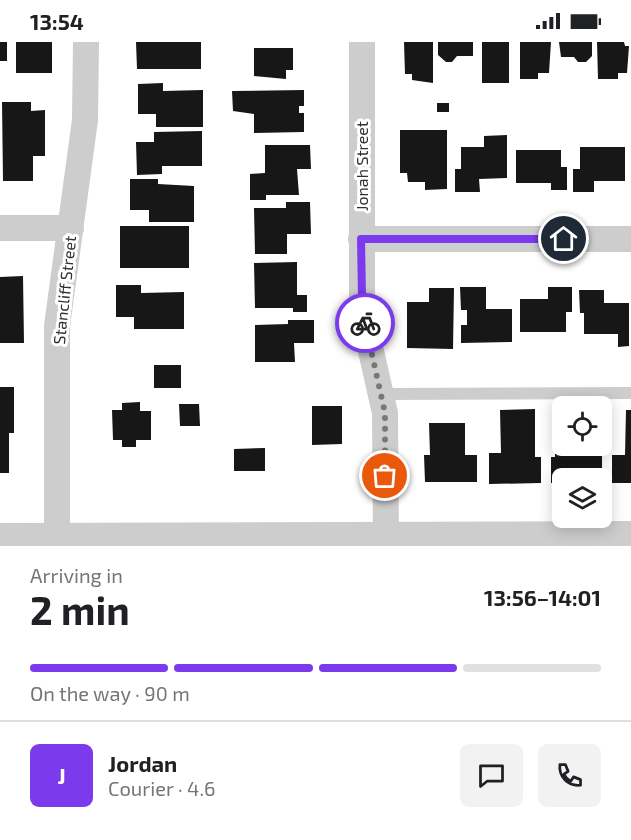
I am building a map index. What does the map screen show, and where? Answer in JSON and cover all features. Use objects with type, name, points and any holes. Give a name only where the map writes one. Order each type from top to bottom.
[{"type":"street","name":"Stancliff Street","points":[[57,542],[57,326],[85,120],[86,42]]},
{"type":"street","name":"Jonah Street","points":[[362,42],[363,307],[385,413],[386,539]]},
{"type":"street","points":[[0,228],[71,228]]},
{"type":"street","points":[[361,239],[631,239]]},
{"type":"street","points":[[0,539],[57,542],[302,542],[631,537]]},
{"type":"lane","points":[[382,394],[631,393]]},
{"type":"building","points":[[0,42],[7,42],[7,61],[0,61]]},
{"type":"building","points":[[16,42],[52,42],[52,73],[16,73]]},
{"type":"building","points":[[136,42],[201,42],[201,69],[137,69]]},
{"type":"building","points":[[404,42],[433,42],[433,83],[412,80],[412,74],[405,74]]},
{"type":"building","points":[[438,42],[473,42],[473,56],[457,56],[452,62],[446,62],[438,55]]},
{"type":"building","points":[[482,42],[509,42],[509,83],[482,83]]},
{"type":"building","points":[[520,42],[551,42],[549,73],[538,73],[538,79],[520,79]]},
{"type":"building","points":[[559,42],[592,42],[592,56],[586,62],[578,62],[574,57],[561,57]]},
{"type":"building","points":[[597,42],[624,42],[625,46],[629,46],[627,73],[618,73],[618,79],[598,79]]},
{"type":"building","points":[[254,48],[293,48],[293,70],[286,70],[286,79],[254,76]]},
{"type":"building","points":[[163,83],[163,91],[203,90],[203,127],[156,127],[156,114],[138,114],[138,84]]},
{"type":"building","points":[[304,90],[304,106],[299,106],[299,113],[304,113],[304,132],[254,133],[254,114],[233,111],[232,91]]},
{"type":"building","points":[[2,102],[31,102],[31,111],[45,110],[45,156],[33,156],[33,181],[3,181]]},
{"type":"building","points":[[437,103],[449,103],[449,112],[437,112]]},
{"type":"building","points":[[400,130],[447,130],[447,189],[425,190],[425,182],[408,182],[407,173],[400,173]]},
{"type":"building","points":[[202,131],[202,166],[162,166],[162,174],[137,175],[136,142],[154,142],[154,132]]},
{"type":"building","points":[[507,135],[507,178],[479,179],[480,192],[455,192],[455,169],[461,169],[461,147],[484,147],[484,136]]},
{"type":"building","points":[[265,145],[310,145],[311,169],[297,169],[299,195],[266,195],[266,200],[250,200],[250,174],[265,173]]},
{"type":"building","points":[[580,147],[625,147],[625,181],[594,181],[594,192],[573,192],[573,169],[580,169]]},
{"type":"building","points":[[516,150],[561,150],[561,167],[567,167],[567,190],[551,190],[551,183],[516,183]]},
{"type":"building","points":[[130,179],[158,179],[158,184],[194,186],[194,222],[149,222],[149,210],[130,210]]},
{"type":"building","points":[[286,202],[310,202],[311,234],[287,234],[287,254],[255,254],[254,208],[286,208]]},
{"type":"building","points":[[120,226],[189,226],[189,268],[120,268]]},
{"type":"building","points":[[297,262],[297,295],[307,295],[307,312],[293,312],[293,308],[255,308],[254,263]]},
{"type":"building","points":[[23,276],[24,343],[0,343],[0,277]]},
{"type":"building","points":[[116,285],[141,285],[141,293],[184,292],[184,329],[134,329],[134,317],[116,317]]},
{"type":"building","points":[[460,287],[486,287],[486,309],[512,309],[512,342],[461,343],[461,325],[467,325],[467,310],[461,310]]},
{"type":"building","points":[[548,287],[572,287],[572,312],[566,312],[566,332],[520,332],[520,299],[548,299]]},
{"type":"building","points":[[429,288],[454,288],[453,349],[407,348],[407,302],[429,302]]},
{"type":"building","points":[[579,290],[604,290],[604,303],[629,303],[629,346],[618,347],[618,334],[584,334],[584,313],[580,313]]},
{"type":"building","points":[[288,320],[314,320],[314,343],[294,343],[295,362],[255,362],[255,325],[288,324]]},
{"type":"building","points":[[154,365],[181,365],[181,388],[154,388]]},
{"type":"building","points":[[0,387],[14,387],[14,433],[9,433],[9,473],[0,473]]},
{"type":"building","points":[[140,402],[140,411],[151,411],[151,440],[136,440],[136,447],[122,447],[122,440],[113,440],[112,410],[122,410],[122,403]]},
{"type":"building","points":[[179,404],[199,404],[200,426],[180,426]]},
{"type":"building","points":[[312,406],[342,406],[342,444],[312,445]]},
{"type":"building","points":[[535,409],[535,457],[541,457],[541,483],[489,484],[489,453],[501,453],[500,410]]},
{"type":"building","points":[[626,410],[631,410],[631,483],[612,483],[612,455],[625,455]]},
{"type":"building","points":[[429,423],[465,423],[465,455],[477,455],[477,482],[425,482],[424,455],[430,455]]},
{"type":"building","points":[[265,448],[265,471],[234,471],[234,449]]},
{"type":"building","points":[[602,456],[602,468],[552,468],[551,483],[551,457]]},
{"type":"way so far","points":[[365,323],[385,413],[385,476]]},
{"type":"route","points":[[365,323],[361,239],[564,239]]}]
